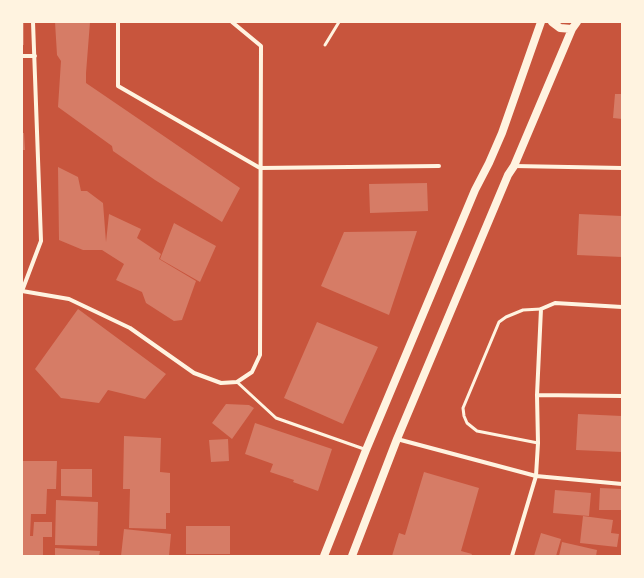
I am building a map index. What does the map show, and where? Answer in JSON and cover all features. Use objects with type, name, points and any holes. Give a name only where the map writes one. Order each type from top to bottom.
[{"type":"main road","points":[[324,556],[366,450],[475,190],[502,133],[541,22]]},
{"type":"main road","points":[[552,22],[560,28],[574,25]]},
{"type":"main road","points":[[352,556],[397,439],[508,175],[514,166],[574,25]]},
{"type":"street","points":[[33,22],[41,241],[22,291],[69,300],[130,328],[194,373],[221,383],[237,382],[252,372],[260,355],[261,46],[232,22]]},
{"type":"street","points":[[118,22],[118,86],[260,168],[439,166]]},
{"type":"street","points":[[22,56],[35,56]]},
{"type":"street","points":[[514,166],[622,168]]},
{"type":"street","points":[[512,556],[536,476],[538,443],[537,395],[541,310],[555,303],[622,307]]},
{"type":"street","points":[[537,395],[622,396]]},
{"type":"street","points":[[397,439],[536,476],[622,484]]},
{"type":"lane","points":[[325,45],[339,22]]},
{"type":"lane","points":[[538,443],[477,431],[467,423],[463,408],[499,322],[514,313],[523,310],[541,310]]},
{"type":"lane","points":[[237,382],[276,418],[366,450]]},
{"type":"building","points":[[22,22],[24,22],[24,45],[22,45]]},
{"type":"building","points":[[55,22],[90,22],[86,83],[240,188],[222,222],[155,180],[113,151],[112,146],[58,107],[61,61],[57,55]]},
{"type":"building","points":[[622,92],[622,119],[613,118],[615,94],[621,94]]},
{"type":"building","points":[[22,133],[24,133],[25,150],[22,150]]},
{"type":"building","points":[[58,167],[78,177],[81,191],[87,191],[103,203],[106,242],[109,214],[141,229],[137,238],[161,254],[159,259],[196,281],[182,320],[174,321],[146,303],[142,292],[116,280],[124,264],[102,250],[83,250],[59,240]]},
{"type":"building","points":[[427,183],[428,211],[370,213],[369,184]]},
{"type":"building","points":[[579,214],[622,216],[622,257],[577,255]]},
{"type":"building","points":[[174,223],[216,246],[200,282],[160,259]]},
{"type":"building","points":[[417,231],[389,315],[321,286],[344,232]]},
{"type":"building","points":[[78,309],[166,374],[145,399],[108,390],[99,403],[61,398],[35,369]]},
{"type":"building","points":[[317,322],[378,347],[343,424],[284,398]]},
{"type":"building","points":[[226,404],[249,405],[254,408],[232,439],[212,423]]},
{"type":"building","points":[[578,414],[622,416],[622,452],[576,450]]},
{"type":"building","points":[[255,423],[332,449],[318,491],[293,482],[294,480],[270,472],[273,464],[245,454]]},
{"type":"building","points":[[124,436],[161,438],[160,472],[170,473],[170,513],[166,513],[166,529],[129,528],[130,489],[123,489]]},
{"type":"building","points":[[228,439],[229,461],[211,462],[209,440]]},
{"type":"building","points":[[22,461],[57,461],[56,489],[47,489],[46,514],[31,514],[30,536],[33,536],[34,522],[52,522],[52,537],[43,537],[43,555],[22,556]]},
{"type":"building","points":[[61,469],[92,469],[92,497],[61,496]]},
{"type":"building","points":[[424,472],[479,488],[461,551],[472,554],[471,556],[392,556],[399,533],[405,535]]},
{"type":"building","points":[[600,488],[622,489],[622,510],[599,510]]},
{"type":"building","points":[[555,490],[591,493],[589,516],[553,513]]},
{"type":"building","points":[[56,500],[98,502],[97,546],[55,545]]},
{"type":"building","points":[[583,516],[613,520],[611,533],[619,534],[617,547],[580,543]]},
{"type":"building","points":[[186,526],[230,526],[230,554],[186,554]]},
{"type":"building","points":[[124,529],[171,534],[169,556],[121,556]]},
{"type":"building","points":[[541,533],[561,539],[556,556],[534,556]]},
{"type":"building","points":[[562,542],[597,550],[596,556],[559,556]]},
{"type":"building","points":[[55,548],[100,551],[99,556],[55,556]]}]
